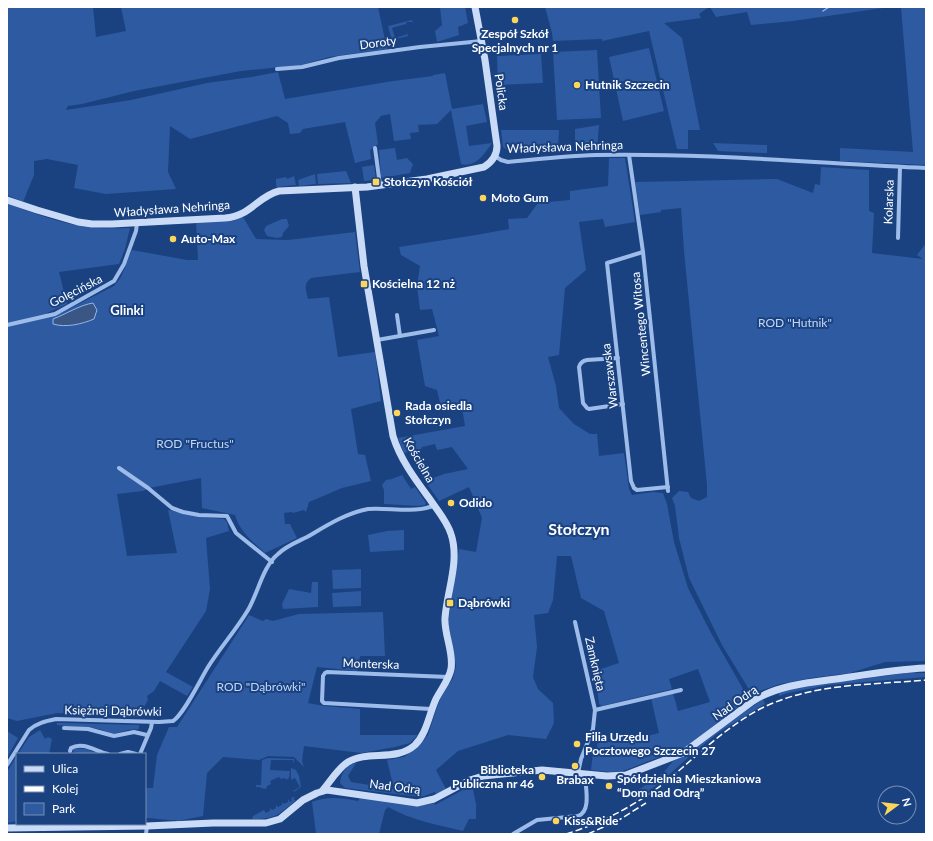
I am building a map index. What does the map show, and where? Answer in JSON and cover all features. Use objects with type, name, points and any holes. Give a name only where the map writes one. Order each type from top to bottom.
[{"type":"street","name":"Policka","points":[[475,7],[482,41],[496,138],[497,148],[495,156]]},
{"type":"street","name":"Doroty","points":[[277,69],[302,67],[339,58],[420,47],[482,41]]},
{"type":"street","points":[[375,148],[380,185]]},
{"type":"street","name":"Władysława Nehringa","points":[[7,200],[37,210],[86,223],[137,223],[232,217],[246,212],[271,194],[278,191],[380,185],[427,179],[481,168],[488,164],[495,156],[508,162],[589,156],[629,155],[811,161],[926,168]]},
{"type":"street","name":"Wincentego Witosa","points":[[629,155],[643,252],[668,489]]},
{"type":"street","name":"Kolarska","points":[[898,238],[900,167]]},
{"type":"street","name":"Kościelna","points":[[322,791],[345,764],[355,759],[396,754],[411,748],[422,736],[432,709],[451,668],[445,617],[453,566],[454,546],[452,535],[448,526],[411,472],[396,447],[364,266],[355,187]]},
{"type":"street","name":"Golęcińska","points":[[7,325],[55,314],[114,281],[124,264],[136,231],[137,223]]},
{"type":"street","name":"Warszawska","points":[[643,252],[607,263],[632,485],[637,490],[668,489]]},
{"type":"street","points":[[397,315],[400,336]]},
{"type":"street","points":[[377,340],[434,330]]},
{"type":"street","points":[[618,358],[586,360],[580,364],[579,368],[584,406],[589,409],[623,404]]},
{"type":"street","points":[[118,468],[148,488],[172,508],[183,512],[227,516],[236,534],[272,562]]},
{"type":"street","name":"Księżnej Dąbrówki","points":[[7,765],[29,730],[35,725],[48,720],[170,722],[176,719],[208,668],[248,610],[272,562],[278,554],[335,521],[356,512],[374,508],[419,510],[434,505]]},
{"type":"street","name":"Zamknięta","points":[[513,834],[537,820],[578,816],[583,814],[587,807],[581,759],[593,729],[595,710],[575,622]]},
{"type":"street","name":"Nad Odrą","points":[[7,828],[271,822],[281,818],[303,800],[322,791],[336,791],[417,803],[434,799],[470,780],[483,776],[542,770],[613,777],[626,775],[683,753],[760,697],[776,690],[903,669],[926,668]]},
{"type":"street","name":"Monterska","points":[[432,709],[324,703],[322,701],[323,676],[324,673],[327,672],[448,677]]},
{"type":"street","name":"Zamknięta","points":[[595,710],[681,690]]},
{"type":"street","points":[[140,753],[152,722]]},
{"type":"street","points":[[64,728],[88,729],[112,736],[134,732],[147,735]]},
{"type":"street","points":[[70,752],[71,748],[76,746],[86,747],[105,753]]},
{"type":"street","points":[[336,791],[338,772]]},
{"type":"street","points":[[146,834],[147,826]]},
{"type":"green space","points":[[7,7],[93,7],[96,37],[126,31],[121,7],[378,7],[387,49],[329,57],[301,65],[241,71],[134,91],[68,106],[66,110],[131,100],[207,83],[278,72],[285,99],[445,73],[452,109],[483,104],[487,122],[466,126],[469,146],[492,143],[476,162],[466,165],[461,164],[451,110],[437,124],[418,125],[419,132],[410,133],[411,139],[394,141],[390,114],[381,116],[375,123],[378,144],[370,150],[371,159],[355,163],[345,122],[303,129],[300,133],[290,134],[288,123],[277,116],[190,139],[170,126],[168,172],[176,189],[106,194],[74,188],[78,165],[47,159],[34,161],[34,175],[23,202],[7,195]]},
{"type":"green space","points":[[440,7],[465,7],[468,23],[458,27],[459,35],[437,42],[435,31],[442,25]]},
{"type":"green space","points":[[545,7],[709,7],[699,14],[701,18],[664,23],[682,38],[700,130],[688,130],[688,149],[677,149],[649,31],[602,41],[602,39],[553,41]]},
{"type":"green space","points":[[710,7],[890,7],[793,21],[751,25],[747,12],[716,17]]},
{"type":"green space","points":[[901,7],[926,7],[926,165],[840,161],[840,148],[913,152]]},
{"type":"green space","points":[[412,20],[413,22],[406,22],[407,29],[406,24],[392,28],[395,38],[408,34],[408,36],[392,40],[388,26]]},
{"type":"green space","points":[[649,48],[664,111],[623,121],[609,57]]},
{"type":"green space","name":"Hutnik Szczecin","points":[[597,50],[601,118],[557,120],[553,52]]},
{"type":"green space","points":[[541,54],[543,83],[498,85],[497,56]]},
{"type":"green space","points":[[599,125],[597,149],[575,149],[575,129]]},
{"type":"green space","points":[[501,130],[559,130],[558,151],[511,153],[503,147]]},
{"type":"green space","points":[[713,143],[767,145],[767,153],[718,151]]},
{"type":"green space","points":[[395,148],[397,160],[407,158],[413,164],[410,173],[382,178],[379,150]]},
{"type":"green space","points":[[609,158],[625,158],[635,222],[605,227],[603,219],[579,222],[586,270],[565,288],[559,355],[548,357],[556,386],[559,408],[574,424],[590,434],[597,434],[599,456],[624,453],[629,489],[632,495],[652,492],[663,493],[667,504],[674,542],[688,588],[711,633],[746,694],[744,702],[688,746],[623,771],[610,772],[591,770],[593,753],[596,753],[598,741],[620,743],[659,733],[651,698],[673,693],[678,711],[710,702],[698,669],[669,679],[672,689],[602,706],[599,704],[595,671],[619,663],[604,611],[581,598],[571,556],[557,556],[553,600],[548,613],[534,615],[537,647],[533,677],[538,689],[553,703],[554,723],[546,739],[508,735],[458,751],[436,770],[446,789],[436,794],[435,792],[421,797],[345,788],[340,783],[343,773],[349,765],[356,763],[348,776],[351,782],[394,789],[387,760],[404,757],[419,745],[428,735],[441,697],[453,678],[456,666],[449,628],[449,616],[459,549],[476,552],[482,518],[469,487],[439,501],[425,481],[444,474],[468,469],[452,447],[437,450],[435,444],[404,453],[398,438],[465,426],[462,408],[442,411],[437,390],[425,386],[417,340],[439,336],[432,309],[420,310],[417,286],[420,266],[401,255],[399,247],[509,229],[508,219],[527,218],[538,203],[570,200],[570,191],[608,186]]},
{"type":"green space","points":[[374,165],[376,180],[364,181],[362,167]]},
{"type":"green space","name":"ROD \"Hutnik\"","points":[[821,167],[869,170],[869,211],[874,213],[872,253],[923,259],[917,255],[926,243],[926,661],[885,662],[850,673],[780,684],[754,693],[750,691],[722,645],[689,578],[679,538],[675,506],[672,498],[679,491],[688,492],[691,498],[699,501],[707,497],[681,208],[661,210],[661,212],[640,215],[635,182],[777,179],[813,193],[815,184],[820,185]]},
{"type":"green space","points":[[346,171],[351,183],[318,184],[317,174]]},
{"type":"green space","points":[[315,174],[316,184],[299,186],[298,180]]},
{"type":"green space","points":[[294,176],[296,185],[277,187],[276,179],[286,177],[287,179]]},
{"type":"green space","name":"ROD \"Fructus\"","points":[[7,203],[66,223],[98,228],[130,228],[125,249],[119,264],[59,272],[67,304],[47,313],[49,317],[61,313],[114,286],[121,277],[132,250],[187,260],[198,260],[196,222],[232,221],[243,217],[256,239],[288,240],[355,232],[360,272],[311,278],[308,280],[306,287],[308,299],[329,297],[338,357],[375,352],[381,401],[351,409],[358,454],[365,455],[371,481],[342,488],[309,502],[306,512],[304,510],[293,513],[284,513],[285,524],[290,524],[297,538],[265,553],[240,527],[235,515],[202,508],[201,478],[149,488],[143,491],[117,494],[127,556],[177,553],[168,510],[203,517],[224,519],[227,522],[229,531],[206,538],[210,589],[206,611],[166,672],[193,687],[187,696],[160,681],[154,691],[147,696],[148,700],[138,717],[127,717],[126,715],[57,713],[17,721],[7,718]]},
{"type":"green space","points":[[282,219],[287,219],[289,226],[283,233],[282,237],[277,238],[267,236],[264,230],[266,226]]},
{"type":"green space","points":[[402,475],[411,489],[415,487],[426,503],[425,505],[384,504],[384,490],[382,485],[386,480]]},
{"type":"green space","points":[[404,530],[404,550],[370,552],[368,535],[387,531]]},
{"type":"green space","points":[[361,569],[361,588],[333,589],[332,570]]},
{"type":"green space","points":[[312,582],[318,582],[318,607],[283,609],[282,604],[289,589],[311,593]]},
{"type":"green space","points":[[361,591],[361,606],[333,607],[332,593]]},
{"type":"green space","name":"ROD \"Dąbrówki\"","points":[[383,612],[385,656],[360,656],[357,671],[317,667],[308,703],[360,709],[360,735],[418,735],[410,743],[361,753],[304,746],[302,761],[304,767],[294,757],[268,756],[259,760],[223,757],[207,773],[203,816],[177,821],[146,818],[146,788],[153,788],[157,755],[169,727],[177,727],[249,615],[263,621],[266,619],[273,621],[299,614]]},
{"type":"green space","points":[[906,673],[926,673],[926,677],[828,685],[779,696],[779,692],[799,687]]},
{"type":"green space","points":[[763,699],[765,704],[718,733],[661,782],[636,800],[633,794],[665,771],[673,761],[689,753],[717,731]]},
{"type":"green space","points":[[57,723],[139,725],[139,729],[113,734],[99,729],[57,725]]},
{"type":"green space","points":[[40,730],[45,739],[48,737],[52,739],[49,753],[19,753],[29,737]]},
{"type":"green space","points":[[7,731],[18,738],[7,758]]},
{"type":"green space","points":[[73,748],[85,749],[98,753],[76,753],[73,751]]},
{"type":"green space","points":[[16,757],[16,821],[7,823],[7,772]]},
{"type":"green space","points":[[268,758],[294,759],[294,764],[293,760],[271,760],[270,770],[290,771],[289,778],[286,780],[285,778],[281,779],[279,777],[270,781],[271,784],[267,786],[266,789],[256,787],[256,785],[261,785],[262,760]]},
{"type":"green space","points":[[291,768],[296,770],[301,787],[294,792],[293,791],[300,787],[295,778],[291,780]]},
{"type":"green space","points":[[472,785],[476,804],[476,819],[469,819],[463,831],[415,819],[388,807],[385,810],[379,834],[316,834],[312,802],[335,798],[358,801],[360,798],[406,805],[425,805],[434,803],[435,805]]},
{"type":"green space","points":[[291,798],[295,798],[293,799],[295,801],[276,815],[266,818],[252,819],[253,816],[264,810],[266,813],[270,811],[270,808],[272,810],[276,808],[276,805],[278,807],[282,805],[282,802],[284,804],[288,802],[288,799],[290,802],[292,801]]},
{"type":"shaded area","points":[[93,303],[97,310],[94,319],[74,325],[63,326],[53,324],[53,319]]},
{"type":"waterway","points":[[823,11],[829,7]]},
{"type":"railway","points":[[566,834],[592,825],[641,800],[663,784],[735,724],[762,708],[781,700],[822,689],[863,684],[926,680]]},
{"type":"railway","points":[[588,834],[619,820],[646,803]]},
{"type":"place","name":"Zespół Szkół Specjalnych nr 1","points":[[515,20]]},
{"type":"place","name":"Hutnik Szczecin","points":[[577,85]]},
{"type":"place","name":"Stołczyn Kościół","points":[[376,182]]},
{"type":"place","name":"Moto Gum","points":[[483,198]]},
{"type":"place","name":"Auto-Max","points":[[173,239]]},
{"type":"place","name":"Kościelna 12 nż","points":[[364,284]]},
{"type":"place","name":"Rada osiedla Stołczyn","points":[[397,413]]},
{"type":"place","name":"Odido","points":[[451,503]]},
{"type":"place","name":"Dąbrówki","points":[[450,603]]},
{"type":"place","name":"Filia Urzędu Pocztowego Szczecin 27","points":[[577,744]]},
{"type":"place","name":"Brabax","points":[[575,766]]},
{"type":"place","name":"Biblioteka Publiczna nr 46","points":[[542,777]]},
{"type":"place","name":"Spółdzielnia Mieszkaniowa “Dom nad Odrą”","points":[[609,786]]},
{"type":"place","name":"Kiss&Ride","points":[[556,821]]},
{"type":"district","name":"Glinki","points":[[127,310]]},
{"type":"district","name":"Stołczyn","points":[[579,529]]}]
